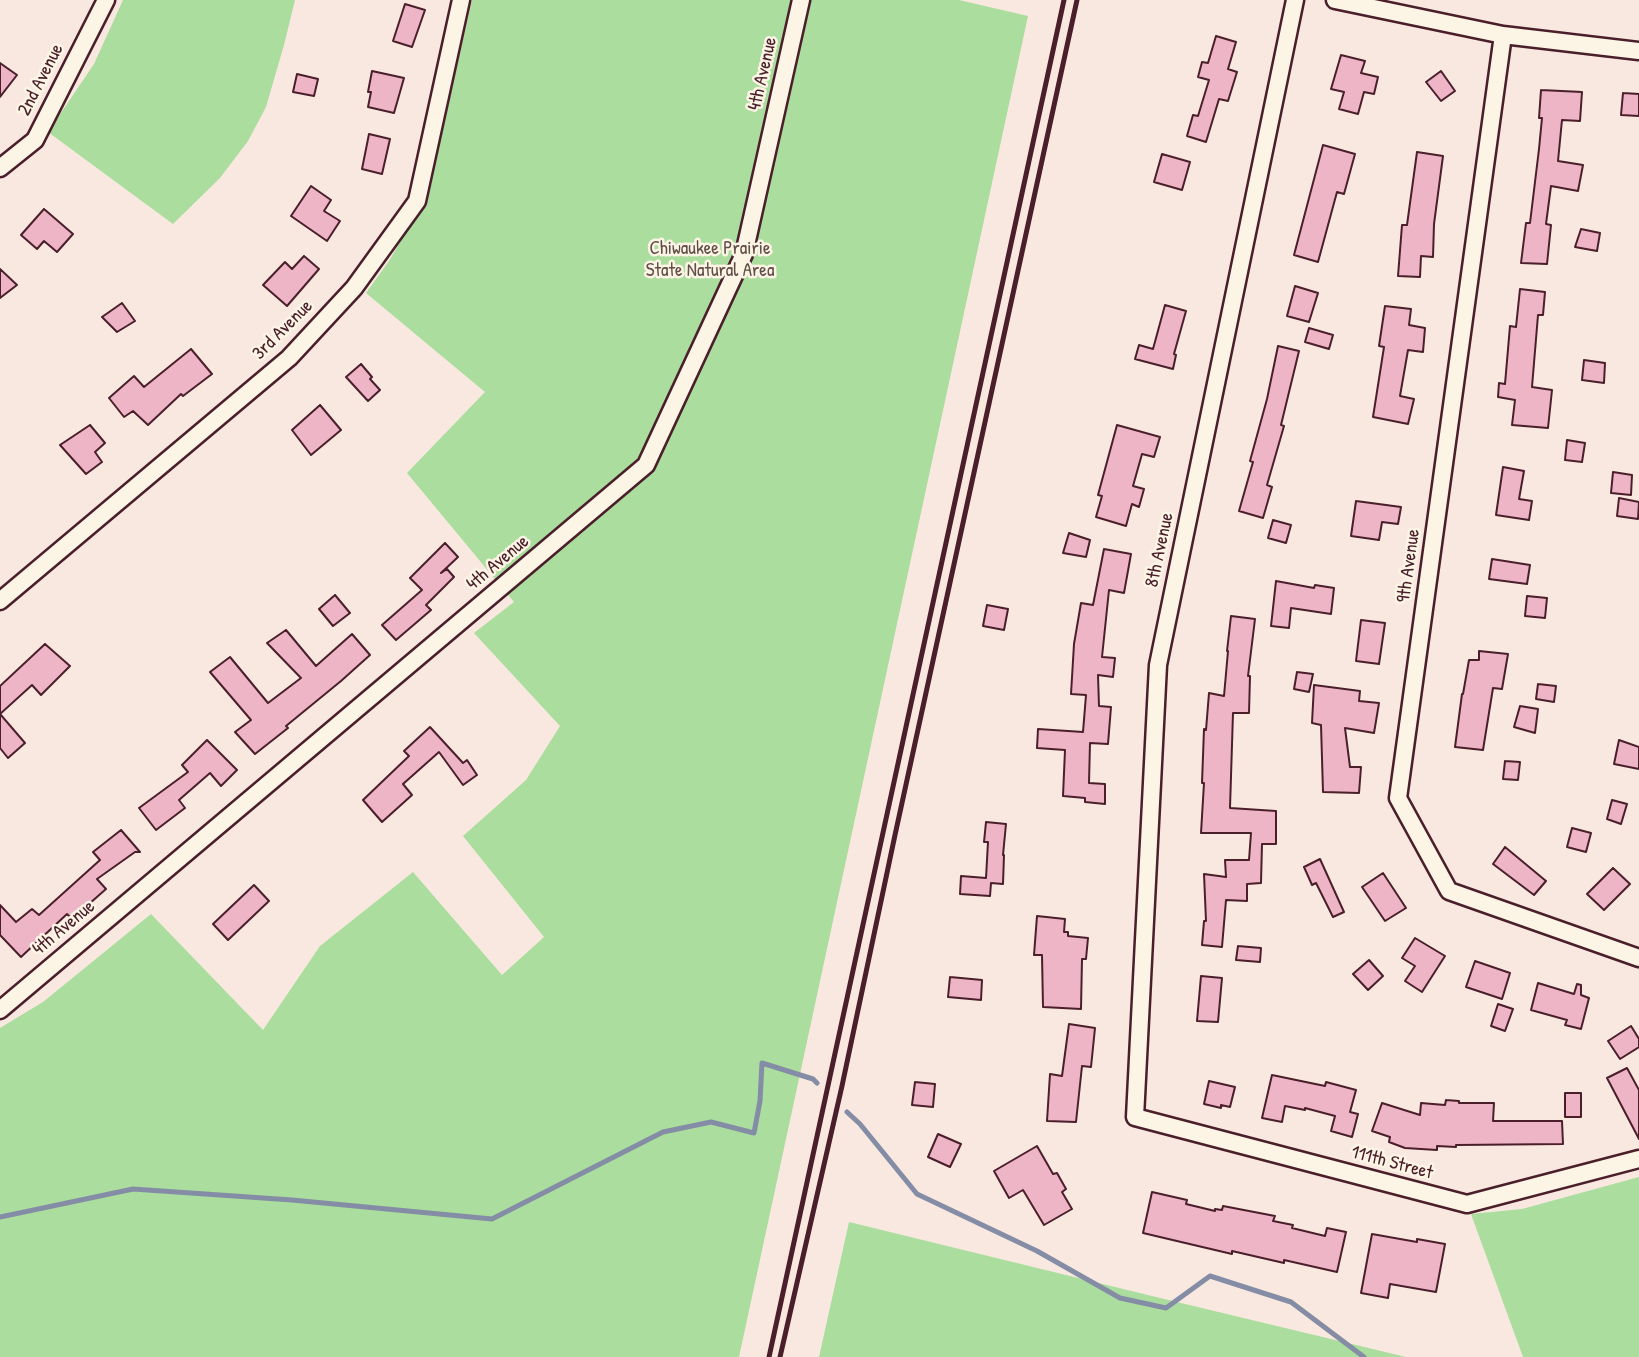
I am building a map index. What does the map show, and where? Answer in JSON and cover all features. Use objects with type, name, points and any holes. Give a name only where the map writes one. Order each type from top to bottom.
[{"type":"street","name":"2nd Avenue","points":[[0,168],[35,140],[106,0]]},
{"type":"street","name":"3rd Avenue","points":[[0,601],[289,358],[354,288],[417,201],[461,0]]},
{"type":"street","name":"4th Avenue","points":[[0,1010],[646,465],[744,254],[801,0]]},
{"type":"street","name":"8th Avenue","points":[[1135,1117],[1158,666],[1294,0]]},
{"type":"street","points":[[1335,0],[1503,35],[1639,51]]},
{"type":"street","name":"9th Avenue","points":[[1503,35],[1398,798],[1449,891],[1639,958]]},
{"type":"street","name":"111th Street","points":[[1135,1117],[1467,1204],[1639,1159]]},
{"type":"green space","points":[[123,0],[295,0],[266,107],[248,141],[220,178],[173,224],[48,132],[94,64]]},
{"type":"green space","name":"Chiwaukee Prairie State Natural Area","points":[[472,0],[959,0],[1028,16],[739,1357],[0,1357],[0,1028],[43,1002],[151,914],[263,1030],[320,946],[413,872],[502,975],[544,937],[463,836],[526,780],[560,726],[474,633],[514,602],[407,473],[485,392],[366,293],[406,232],[429,181]]},
{"type":"green space","points":[[1639,1177],[1639,1357],[1523,1357],[1471,1214],[1522,1209]]},
{"type":"green space","points":[[849,1222],[1156,1297],[1406,1357],[819,1357]]},
{"type":"building","points":[[405,4],[425,10],[412,47],[393,41]]},
{"type":"building","points":[[1216,36],[1236,42],[1228,69],[1237,72],[1228,101],[1219,99],[1206,142],[1187,136],[1193,115],[1198,116],[1209,80],[1198,77],[1202,62],[1208,63]]},
{"type":"building","points":[[1341,55],[1365,61],[1361,73],[1378,77],[1374,94],[1364,92],[1358,114],[1339,109],[1344,92],[1331,89]]},
{"type":"building","points":[[0,63],[17,75],[0,97]]},
{"type":"building","points":[[372,71],[404,78],[394,113],[368,107]]},
{"type":"building","points":[[1441,71],[1455,91],[1441,101],[1426,82]]},
{"type":"building","points":[[297,74],[318,79],[314,96],[293,92]]},
{"type":"building","points":[[1541,90],[1582,92],[1580,121],[1562,120],[1558,161],[1583,165],[1578,191],[1551,186],[1546,224],[1551,225],[1547,264],[1521,263],[1526,223],[1530,223],[1539,149]]},
{"type":"building","points":[[1623,93],[1639,94],[1639,116],[1621,115]]},
{"type":"building","points":[[369,134],[390,139],[382,174],[362,169]]},
{"type":"building","points":[[1323,145],[1355,154],[1344,194],[1337,192],[1318,262],[1294,255]]},
{"type":"building","points":[[1417,152],[1443,156],[1434,224],[1433,257],[1421,256],[1420,277],[1398,276],[1402,225],[1407,225]]},
{"type":"building","points":[[1162,154],[1190,162],[1182,190],[1154,182]]},
{"type":"building","points":[[311,186],[331,200],[324,211],[340,221],[327,241],[291,216]]},
{"type":"building","points":[[44,209],[73,234],[57,252],[44,241],[37,249],[21,235]]},
{"type":"building","points":[[1581,229],[1600,233],[1597,251],[1575,247]]},
{"type":"building","points":[[304,256],[319,269],[287,306],[263,285],[285,262],[292,269]]},
{"type":"building","points":[[0,269],[17,285],[0,298]]},
{"type":"building","points":[[1295,286],[1318,293],[1309,322],[1287,316]]},
{"type":"building","points":[[1520,289],[1545,292],[1543,315],[1538,315],[1532,387],[1552,390],[1548,428],[1512,425],[1515,400],[1498,397],[1499,383],[1505,384],[1510,326],[1516,327]]},
{"type":"building","points":[[122,303],[135,321],[117,332],[102,317]]},
{"type":"building","points":[[1165,305],[1186,311],[1174,354],[1173,369],[1135,359],[1139,345],[1153,349]]},
{"type":"building","points":[[1385,306],[1411,309],[1409,325],[1425,328],[1423,352],[1408,350],[1400,396],[1414,399],[1408,424],[1373,417],[1384,347],[1379,346]]},
{"type":"building","points":[[1309,328],[1333,335],[1329,349],[1305,342]]},
{"type":"building","points":[[1278,346],[1299,351],[1281,425],[1284,426],[1267,485],[1272,487],[1263,518],[1239,511],[1253,462],[1250,461]]},
{"type":"building","points":[[191,349],[212,374],[183,396],[181,394],[148,425],[133,411],[124,417],[109,398],[134,376],[144,387]]},
{"type":"building","points":[[1584,360],[1605,363],[1604,383],[1582,380]]},
{"type":"building","points":[[361,364],[380,390],[368,401],[346,377]]},
{"type":"building","points":[[320,405],[341,430],[311,455],[292,430]]},
{"type":"building","points":[[90,425],[105,443],[95,452],[102,462],[86,474],[60,445]]},
{"type":"building","points":[[1117,425],[1160,437],[1154,457],[1142,454],[1133,486],[1144,489],[1139,507],[1132,504],[1126,526],[1096,517],[1102,496],[1098,495]]},
{"type":"building","points":[[1567,440],[1585,443],[1582,462],[1565,460]]},
{"type":"building","points":[[1503,467],[1524,471],[1519,499],[1532,501],[1529,520],[1496,515]]},
{"type":"building","points":[[1613,472],[1632,475],[1631,495],[1611,493]]},
{"type":"building","points":[[1619,498],[1639,502],[1638,519],[1617,516]]},
{"type":"building","points":[[1356,501],[1401,507],[1398,524],[1382,522],[1379,540],[1351,536]]},
{"type":"building","points":[[1273,520],[1291,525],[1286,543],[1268,538]]},
{"type":"building","points":[[1069,533],[1090,540],[1086,557],[1063,553]]},
{"type":"building","points":[[445,543],[458,557],[441,573],[447,569],[454,577],[426,605],[431,610],[396,640],[382,625],[422,590],[410,578]]},
{"type":"building","points":[[1104,549],[1131,554],[1124,593],[1109,590],[1102,657],[1115,658],[1113,677],[1098,675],[1099,706],[1111,707],[1108,744],[1090,743],[1089,783],[1105,784],[1105,804],[1085,802],[1085,798],[1063,796],[1065,750],[1037,748],[1038,729],[1083,732],[1086,695],[1071,694],[1074,644],[1081,603],[1093,605]]},
{"type":"building","points":[[1492,559],[1530,565],[1527,584],[1489,579]]},
{"type":"building","points":[[1276,581],[1314,588],[1315,585],[1334,588],[1331,614],[1291,608],[1289,628],[1271,626]]},
{"type":"building","points":[[335,595],[350,613],[333,626],[319,609]]},
{"type":"building","points":[[1527,596],[1547,598],[1545,618],[1525,616]]},
{"type":"building","points":[[987,605],[1008,609],[1004,630],[983,626]]},
{"type":"building","points":[[1231,616],[1255,619],[1248,676],[1249,713],[1233,713],[1230,808],[1276,811],[1276,844],[1262,844],[1261,883],[1247,884],[1247,901],[1226,900],[1222,947],[1202,945],[1206,921],[1204,874],[1226,877],[1225,860],[1249,860],[1251,833],[1201,833],[1204,729],[1206,730],[1209,693],[1224,696]]},
{"type":"building","points":[[1361,620],[1385,623],[1379,664],[1356,661]]},
{"type":"building","points":[[286,630],[316,666],[352,634],[370,655],[255,754],[235,732],[251,720],[210,672],[230,657],[268,703],[301,678],[267,643]]},
{"type":"building","points":[[45,644],[70,666],[41,695],[32,685],[0,714],[0,686]]},
{"type":"building","points":[[1479,651],[1508,654],[1502,689],[1493,688],[1483,750],[1455,747],[1469,660],[1479,660]]},
{"type":"building","points":[[1297,672],[1313,674],[1309,692],[1294,689]]},
{"type":"building","points":[[1538,684],[1556,686],[1554,702],[1536,699]]},
{"type":"building","points":[[1314,685],[1360,691],[1359,701],[1379,703],[1374,733],[1345,728],[1350,767],[1361,767],[1359,793],[1323,792],[1321,725],[1312,723]]},
{"type":"building","points":[[1520,706],[1538,709],[1535,733],[1514,727]]},
{"type":"building","points":[[0,714],[25,743],[8,758],[0,748]]},
{"type":"building","points":[[430,727],[463,763],[467,760],[477,775],[463,785],[439,752],[403,784],[412,795],[382,822],[363,800],[409,756],[404,751]]},
{"type":"building","points":[[207,740],[237,770],[221,786],[210,773],[179,800],[185,808],[156,830],[139,808],[188,772],[182,765]]},
{"type":"building","points":[[1619,740],[1639,747],[1639,769],[1614,764]]},
{"type":"building","points":[[1505,761],[1520,762],[1518,780],[1503,779]]},
{"type":"building","points":[[1612,800],[1627,804],[1621,824],[1607,819]]},
{"type":"building","points":[[986,822],[1006,824],[1003,884],[991,883],[990,896],[960,894],[961,876],[986,878]]},
{"type":"building","points":[[1572,828],[1591,833],[1586,852],[1567,847]]},
{"type":"building","points":[[121,830],[140,852],[135,852],[97,879],[106,889],[72,919],[67,914],[21,957],[0,935],[0,905],[16,922],[32,909],[39,915],[100,860],[93,852]]},
{"type":"building","points":[[1505,847],[1546,881],[1534,895],[1493,864]]},
{"type":"building","points":[[1320,859],[1344,912],[1333,917],[1316,883],[1312,885],[1304,867]]},
{"type":"building","points":[[1613,868],[1630,884],[1604,910],[1587,894]]},
{"type":"building","points":[[1383,873],[1406,908],[1385,921],[1362,887]]},
{"type":"building","points":[[254,885],[269,901],[228,940],[213,924]]},
{"type":"building","points":[[1037,916],[1065,919],[1064,932],[1068,932],[1068,936],[1088,938],[1086,959],[1082,959],[1081,1009],[1043,1007],[1042,955],[1034,955]]},
{"type":"building","points":[[1415,938],[1445,956],[1422,992],[1405,981],[1415,966],[1402,958]]},
{"type":"building","points":[[1238,946],[1261,948],[1260,962],[1236,960]]},
{"type":"building","points":[[1369,960],[1383,976],[1368,990],[1353,974]]},
{"type":"building","points":[[1475,961],[1510,973],[1502,999],[1466,987]]},
{"type":"building","points":[[1201,976],[1222,978],[1218,1022],[1197,1021]]},
{"type":"building","points":[[950,977],[982,980],[981,1000],[948,997]]},
{"type":"building","points":[[1538,983],[1574,994],[1577,984],[1581,985],[1581,995],[1589,998],[1581,1029],[1565,1025],[1567,1020],[1531,1010]]},
{"type":"building","points":[[1498,1004],[1513,1009],[1505,1031],[1491,1026]]},
{"type":"building","points":[[1069,1024],[1095,1028],[1091,1067],[1082,1066],[1076,1122],[1047,1121],[1050,1074],[1062,1076]]},
{"type":"building","points":[[1631,1026],[1639,1039],[1639,1047],[1620,1059],[1608,1041]]},
{"type":"building","points":[[1627,1068],[1639,1090],[1639,1139],[1607,1078]]},
{"type":"building","points":[[1272,1075],[1325,1086],[1326,1082],[1356,1090],[1350,1112],[1358,1114],[1352,1137],[1331,1131],[1335,1116],[1305,1108],[1285,1106],[1282,1122],[1262,1118]]},
{"type":"building","points":[[1209,1081],[1235,1087],[1230,1107],[1204,1104]]},
{"type":"building","points":[[915,1082],[935,1084],[933,1107],[912,1105]]},
{"type":"building","points":[[1565,1093],[1581,1093],[1581,1117],[1565,1117]]},
{"type":"building","points":[[1446,1100],[1459,1103],[1494,1103],[1493,1121],[1562,1121],[1563,1144],[1456,1145],[1437,1146],[1437,1150],[1405,1148],[1389,1142],[1390,1137],[1372,1131],[1382,1103],[1420,1115],[1421,1103],[1445,1105]]},
{"type":"building","points":[[938,1134],[961,1144],[950,1167],[928,1157]]},
{"type":"building","points":[[1037,1146],[1053,1174],[1057,1173],[1066,1189],[1062,1192],[1072,1209],[1044,1225],[1023,1190],[1009,1198],[994,1171]]},
{"type":"building","points":[[1152,1192],[1187,1200],[1186,1204],[1215,1211],[1222,1210],[1223,1206],[1275,1216],[1273,1221],[1325,1236],[1327,1228],[1346,1232],[1337,1272],[1232,1251],[1232,1254],[1143,1233]]},
{"type":"building","points":[[1372,1234],[1445,1244],[1436,1292],[1390,1284],[1388,1298],[1361,1293]]},
{"type":"waterway","points":[[0,1217],[133,1189],[292,1200],[492,1219],[663,1132],[711,1122],[754,1133],[760,1101],[762,1063],[813,1079],[817,1083]]},
{"type":"waterway","points":[[847,1112],[917,1194],[1037,1251],[1120,1298],[1166,1308],[1210,1276],[1291,1302],[1364,1357]]},
{"type":"railway","points":[[769,1357],[1064,0]]},
{"type":"railway","points":[[780,1357],[842,1086],[1077,0]]}]
